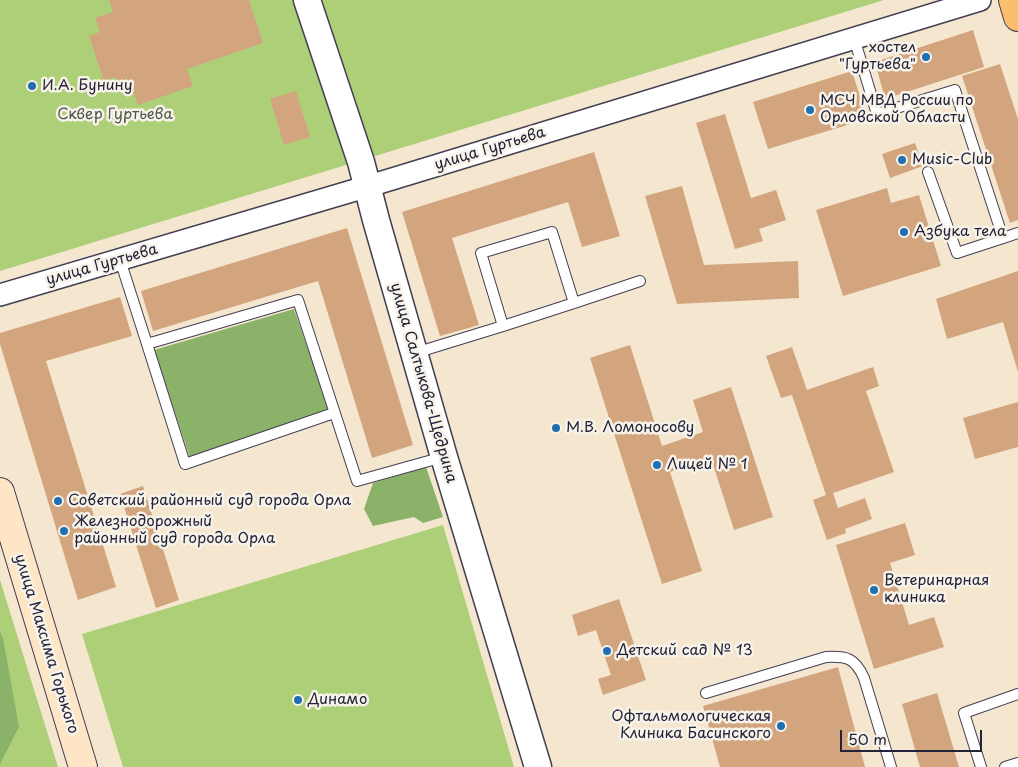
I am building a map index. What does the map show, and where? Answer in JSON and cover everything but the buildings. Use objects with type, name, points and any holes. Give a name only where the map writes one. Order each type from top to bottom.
[{"type":"main road","points":[[1013,0],[1018,17]]},
{"type":"main road","name":"улица Максима Горького","points":[[0,492],[83,767]]},
{"type":"street","name":"улица Салтыкова-Щедрина","points":[[307,0],[361,162],[444,457],[538,767]]},
{"type":"street","name":"улица Гуртьева","points":[[0,295],[980,0]]},
{"type":"lane","points":[[854,38],[877,114],[955,90],[1003,238]]},
{"type":"lane","points":[[928,172],[957,253],[1018,233]]},
{"type":"lane","points":[[503,326],[481,253],[552,232],[574,303]]},
{"type":"lane","points":[[120,260],[185,464],[334,413]]},
{"type":"lane","points":[[414,354],[640,281]]},
{"type":"lane","points":[[147,344],[298,300],[357,481],[444,457]]},
{"type":"lane","points":[[706,693],[826,657],[845,657],[857,664],[864,678],[891,767]]},
{"type":"lane","points":[[981,767],[964,713],[1018,694]]},
{"type":"lane","points":[[1005,767],[1018,763]]},
{"type":"green space","name":"Сквер Гуртьева","points":[[0,0],[884,0],[0,271]]},
{"type":"green space","points":[[294,309],[329,409],[190,458],[154,350]]},
{"type":"green space","points":[[426,467],[443,517],[423,523],[414,517],[373,526],[364,509],[373,483]]},
{"type":"green space","name":"Динамо","points":[[443,525],[514,767],[123,767],[82,634]]},
{"type":"green space","points":[[0,580],[58,767],[0,767]]},
{"type":"green space","points":[[0,632],[3,638],[19,727],[0,764]]},
{"type":"place","name":"хостел \"Гуртьева\"","points":[[926,57]]},
{"type":"place","name":"И.А. Бунину","points":[[32,86]]},
{"type":"place","name":"МСЧ МВД России по Орловской Области","points":[[810,110]]},
{"type":"place","name":"Music-Club","points":[[902,160]]},
{"type":"place","name":"Азбука тела","points":[[904,232]]},
{"type":"place","name":"М.В. Ломоносову","points":[[556,428]]},
{"type":"place","name":"Лицей № 1","points":[[657,465]]},
{"type":"place","name":"Советский районный суд города Орла","points":[[58,501]]},
{"type":"place","name":"Железнодорожный районный суд города Орла","points":[[64,531]]},
{"type":"place","name":"Ветеринарная клиника","points":[[874,590]]},
{"type":"place","name":"Детский сад № 13","points":[[607,651]]},
{"type":"place","name":"Динамо","points":[[298,700]]},
{"type":"place","name":"Офтальмологическая Клиника Басинского","points":[[781,726]]}]
